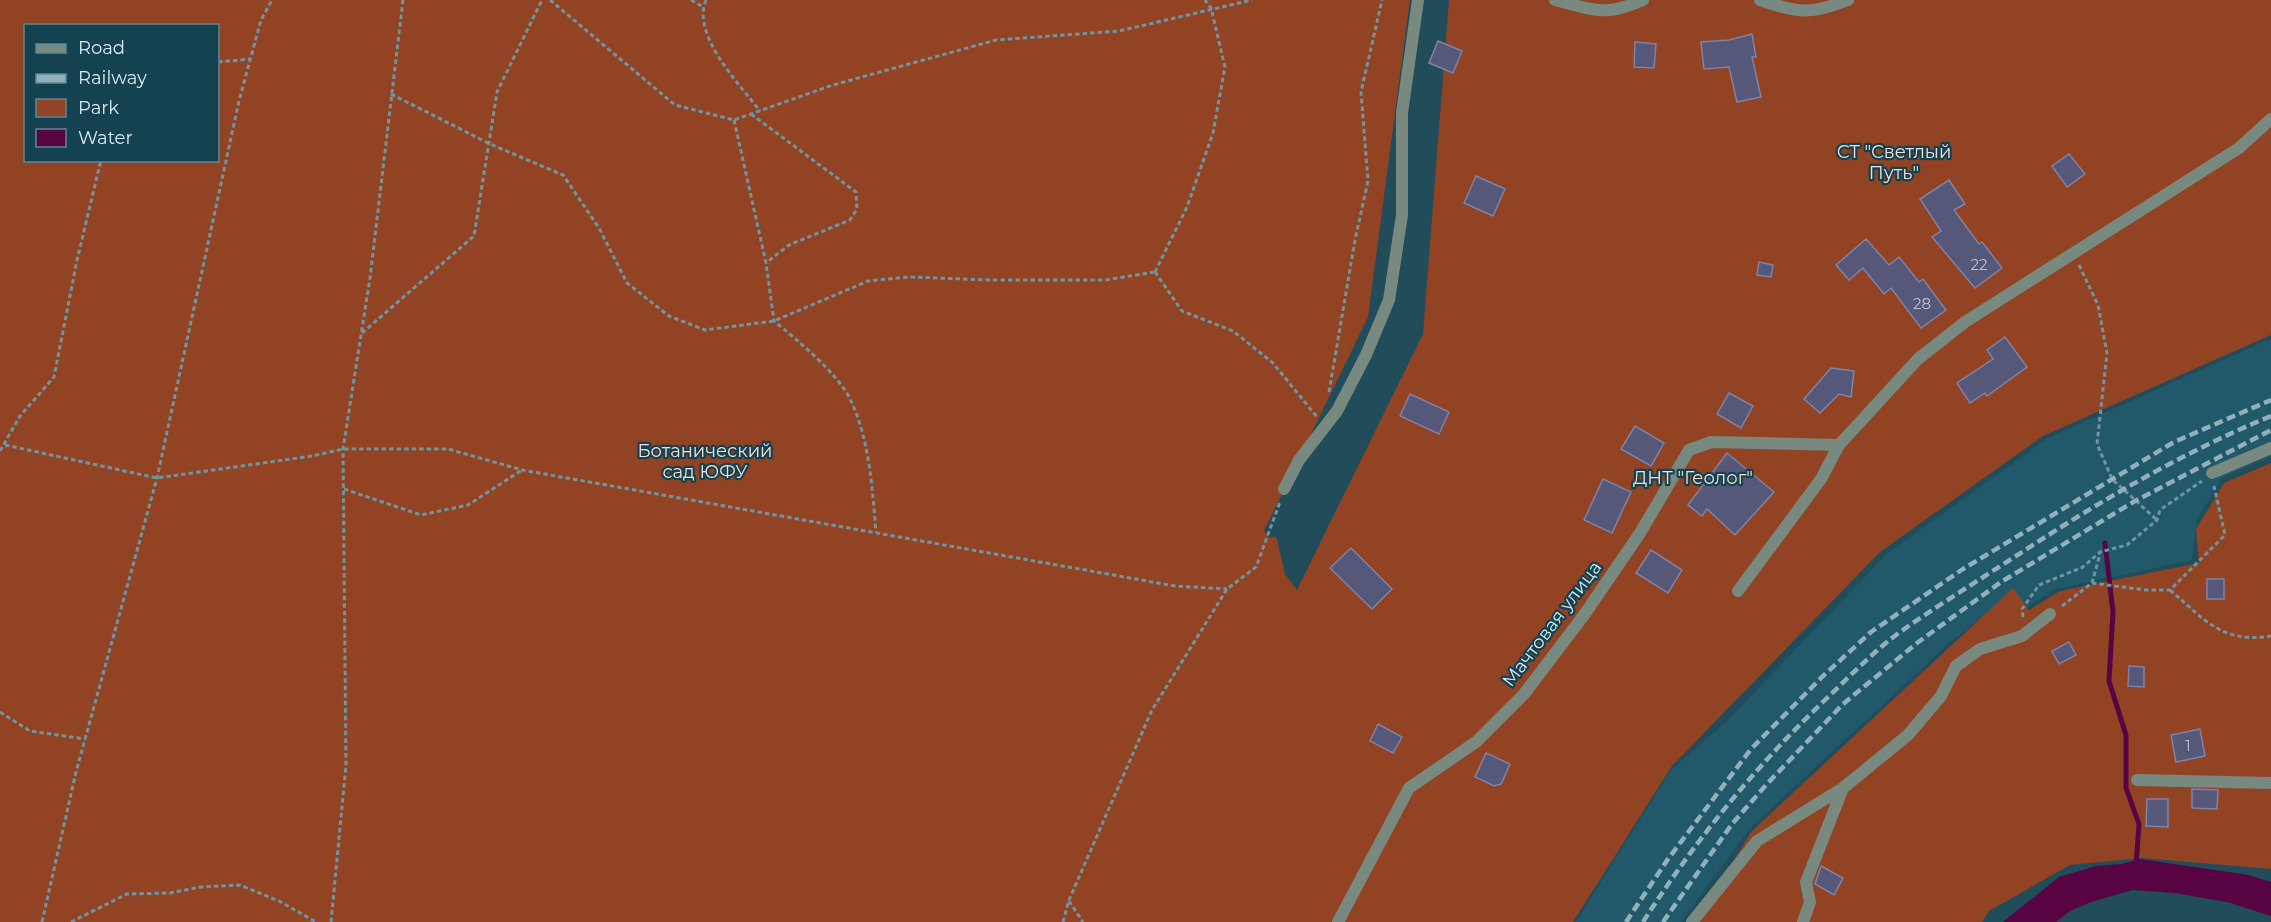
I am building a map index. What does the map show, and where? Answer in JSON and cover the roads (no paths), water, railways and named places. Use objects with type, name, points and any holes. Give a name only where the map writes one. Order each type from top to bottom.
[{"type":"street","points":[[1284,489],[1299,460],[1337,411],[1366,355],[1389,300],[1402,215],[1402,113],[1418,0]]},
{"type":"street","points":[[1556,0],[1605,12],[1623,9],[1644,0]]},
{"type":"street","points":[[1760,0],[1792,11],[1813,11],[1848,0]]},
{"type":"street","points":[[1738,591],[1821,479],[1839,445],[1918,359],[1965,322],[2239,148],[2271,119]]},
{"type":"street","name":"Мачтовая улица","points":[[1338,922],[1408,788],[1476,742],[1524,694],[1584,615],[1640,533],[1689,450],[1711,442],[1839,445]]},
{"type":"street","points":[[2212,474],[2271,448]]},
{"type":"street","points":[[1692,922],[1757,841],[1843,789],[1908,735],[1941,696],[1956,666],[1980,649],[2026,634],[2050,614]]},
{"type":"street","points":[[2137,780],[2271,783]]},
{"type":"street","points":[[1803,922],[1810,902],[1806,882],[1843,789]]},
{"type":"water","points":[[2140,859],[2249,875],[2271,882],[2271,916],[2227,902],[2174,893],[2133,890],[2091,902],[2070,911],[2056,922],[2003,922],[2059,877],[2096,866],[2122,864]]},
{"type":"waterway","points":[[2105,543],[2113,612],[2109,681],[2126,735],[2126,788],[2139,824],[2136,866]]},
{"type":"railway","points":[[1626,922],[1668,859],[1751,749],[1822,677],[1871,632],[1963,569],[2174,442],[2271,400]]},
{"type":"railway","points":[[1643,922],[1684,861],[1751,778],[1800,725],[1890,640],[1957,594],[2107,499],[2204,446],[2271,416]]},
{"type":"railway","points":[[1663,922],[1732,824],[1766,785],[1843,704],[1917,643],[2001,582],[2135,501],[2271,430]]},
{"type":"park label","name":"СТ \"Светлый Путь\"","points":[[1894,162]]},
{"type":"park label","name":"Ботанический сад ЮФУ","points":[[705,461]]},
{"type":"park label","name":"ДНТ \"Геолог\"","points":[[1693,478]]}]
